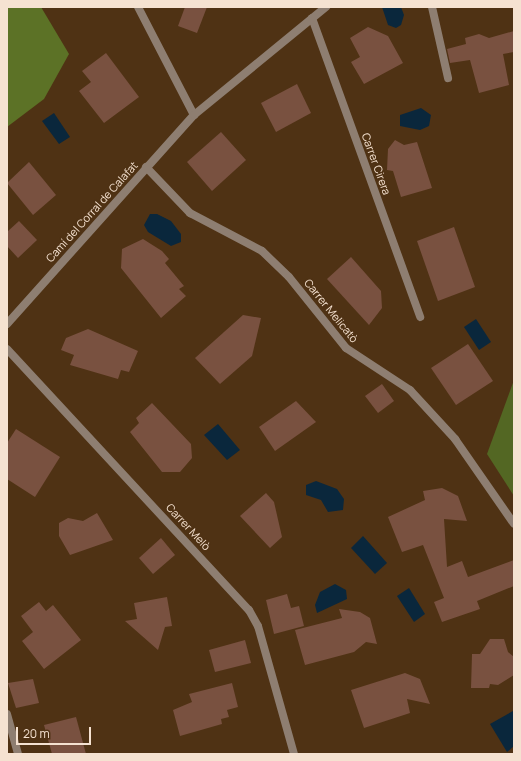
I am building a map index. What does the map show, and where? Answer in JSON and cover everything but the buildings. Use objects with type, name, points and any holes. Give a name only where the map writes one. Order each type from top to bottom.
[{"type":"street","points":[[138,7],[194,115]]},
{"type":"street","name":"Camí del Corral de Calafat","points":[[7,324],[146,166],[194,115],[326,7]]},
{"type":"street","points":[[432,7],[448,78]]},
{"type":"street","name":"Carrer Cirera","points":[[312,18],[420,317]]},
{"type":"street","name":"Carrer Melicatò","points":[[146,166],[190,213],[262,250],[289,277],[346,348],[410,390],[455,439],[514,524]]},
{"type":"street","name":"Carrer Melò","points":[[7,349],[249,610],[258,626],[294,754]]},
{"type":"street","points":[[7,714],[18,754]]},
{"type":"green space","points":[[7,7],[41,7],[69,54],[44,99],[7,127]]},
{"type":"green space","points":[[514,380],[514,496],[487,454]]},
{"type":"water","points":[[382,7],[401,7],[404,15],[401,25],[396,28],[388,25]]},
{"type":"water","points":[[421,108],[431,115],[429,126],[420,130],[400,126],[400,115]]},
{"type":"water","points":[[54,113],[70,137],[59,144],[42,121]]},
{"type":"water","points":[[150,214],[157,214],[171,221],[181,234],[181,242],[171,246],[148,232],[144,225]]},
{"type":"water","points":[[476,319],[491,342],[479,350],[464,327]]},
{"type":"water","points":[[218,424],[240,450],[227,460],[204,435]]},
{"type":"water","points":[[316,481],[337,489],[344,499],[343,510],[328,512],[321,500],[306,495],[306,485]]},
{"type":"water","points":[[363,536],[387,563],[375,574],[351,548]]},
{"type":"water","points":[[335,584],[346,590],[347,599],[317,613],[315,605],[320,592]]},
{"type":"water","points":[[409,588],[425,614],[414,622],[397,596]]},
{"type":"water","points":[[513,711],[514,746],[507,752],[490,724]]}]
